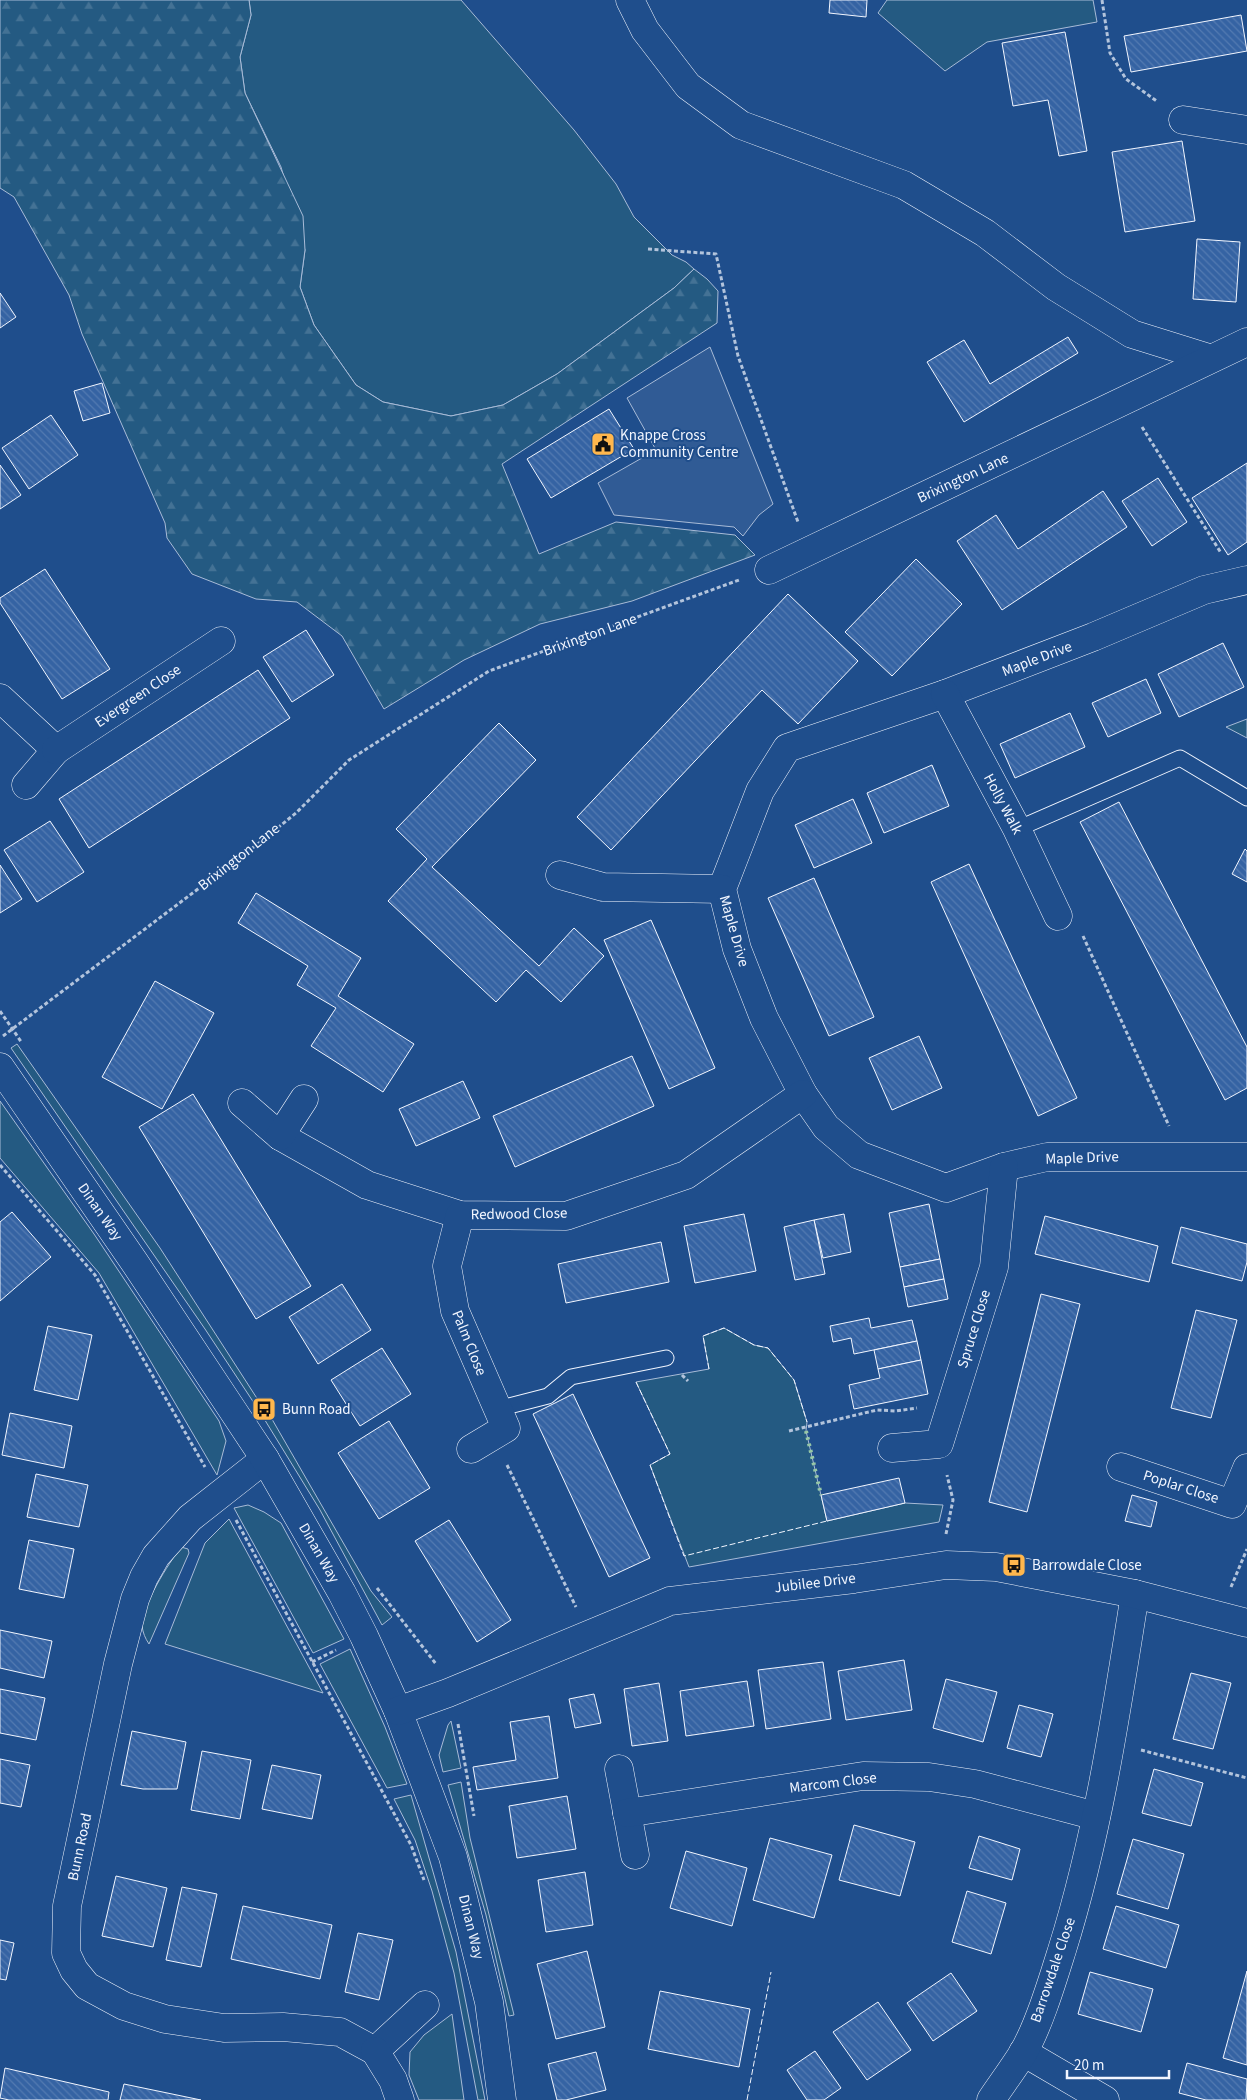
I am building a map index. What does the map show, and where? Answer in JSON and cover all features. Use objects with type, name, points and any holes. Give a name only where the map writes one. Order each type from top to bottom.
[{"type":"street","points":[[630,0],[645,30],[688,86],[741,125],[904,184],[985,233],[1056,287],[1132,334],[1209,358]]},
{"type":"street","points":[[1183,120],[1247,130]]},
{"type":"street","name":"Brixington Lane","points":[[769,570],[1125,401],[1209,358],[1247,342]]},
{"type":"street","name":"Maple Drive","points":[[1245,580],[1204,590],[1094,637],[945,694],[787,748],[760,791],[722,889],[740,958],[764,1018],[803,1094],[826,1128],[859,1155],[946,1188],[1004,1166],[1047,1157],[1176,1156],[1247,1158]]},
{"type":"street","name":"Evergreen Close","points":[[26,785],[56,750],[221,641]]},
{"type":"street","name":"Holly Walk","points":[[945,694],[1016,829],[1058,916]]},
{"type":"street","points":[[0,698],[56,750]]},
{"type":"street","points":[[560,875],[603,887],[722,889]]},
{"type":"street","name":"Dinan Way","points":[[0,1067],[135,1263],[265,1459],[342,1593],[398,1711],[453,1857],[489,2002],[502,2100]]},
{"type":"street","name":"Redwood Close","points":[[242,1103],[280,1136],[368,1185],[460,1215],[566,1216],[686,1175],[803,1094]]},
{"type":"street","points":[[280,1136],[304,1100]]},
{"type":"street","name":"Spruce Close","points":[[939,1444],[994,1266],[1004,1166]]},
{"type":"street","name":"Palm Close","points":[[460,1215],[447,1266],[455,1311],[506,1428],[482,1443]]},
{"type":"street","points":[[892,1448],[939,1444]]},
{"type":"street","name":"Bunn Road","points":[[265,1459],[190,1518],[156,1556],[144,1577],[118,1664],[67,1906],[66,1953],[74,1970],[87,1986],[124,2006],[157,2017],[224,2028],[283,2027],[340,2032],[375,2051],[393,2080],[400,2100]]},
{"type":"street","name":"Poplar Close","points":[[1121,1467],[1232,1504],[1247,1468]]},
{"type":"street","name":"Jubilee Drive","points":[[398,1711],[590,1635],[670,1601],[854,1579],[946,1565],[996,1568],[1135,1594],[1247,1623]]},
{"type":"street","name":"Barrowdale Close","points":[[991,2100],[1023,2052],[1052,1983],[1070,1923],[1096,1816],[1109,1741],[1119,1698],[1135,1594]]},
{"type":"street","points":[[619,1770],[635,1855]]},
{"type":"street","name":"Marcom Close","points":[[627,1813],[872,1776],[929,1777],[976,1784],[1096,1816]]},
{"type":"street","points":[[375,2051],[425,2005]]},
{"type":"street","points":[[1023,2052],[1105,2100]]},
{"type":"lane","points":[[1016,829],[1180,758],[1247,798]]},
{"type":"lane","points":[[497,1409],[548,1396],[571,1377],[666,1358]]},
{"type":"path","points":[[1102,0],[1110,53],[1126,79],[1183,120]]},
{"type":"path","points":[[648,249],[716,254],[738,356],[808,550]]},
{"type":"path","points":[[1125,401],[1221,554],[1245,580]]},
{"type":"path","name":"Brixington Lane","points":[[0,1038],[260,843],[296,813],[349,760],[488,671],[769,570]]},
{"type":"path","points":[[1058,916],[1080,930],[1169,1125],[1176,1156]]},
{"type":"path","points":[[0,1165],[95,1275],[137,1345],[407,1837],[427,1889]]},
{"type":"path","points":[[790,1430],[877,1410],[896,1411],[930,1406],[949,1409]]},
{"type":"path","points":[[482,1443],[590,1635]]},
{"type":"path","points":[[939,1444],[953,1500],[946,1528],[946,1565]]},
{"type":"path","points":[[1228,1592],[1247,1549]]},
{"type":"path","points":[[1109,1741],[1247,1778]]},
{"type":"green space","points":[[0,0],[249,0],[251,15],[240,57],[245,93],[303,216],[305,250],[300,287],[314,325],[356,385],[383,402],[451,416],[503,405],[557,374],[674,288],[694,269],[718,291],[717,323],[502,464],[539,554],[616,522],[735,535],[755,555],[632,601],[540,624],[464,660],[384,709],[342,636],[297,602],[256,599],[192,574],[167,538],[165,523],[82,334],[69,295],[14,197],[0,188]]},
{"type":"green space","points":[[249,0],[461,0],[574,130],[616,184],[634,217],[672,255],[686,262],[694,269],[674,288],[557,374],[503,405],[451,416],[383,402],[356,385],[314,325],[300,287],[305,250],[281,167],[245,93],[240,57],[251,15]]},
{"type":"green space","points":[[887,0],[1093,0],[1097,22],[987,42],[945,71],[878,13]]},
{"type":"green space","points":[[1247,719],[1247,738],[1226,727]]},
{"type":"green space","points":[[17,1044],[160,1248],[260,1403],[256,1406],[11,1048]]},
{"type":"green space","points":[[0,1101],[94,1234],[219,1421],[226,1441],[217,1475],[99,1273],[0,1158]]},
{"type":"green space","points":[[724,1328],[754,1345],[768,1348],[794,1380],[807,1422],[806,1431],[827,1521],[905,1503],[943,1505],[939,1522],[689,1567],[650,1465],[670,1454],[636,1382],[709,1369],[703,1336]]},
{"type":"green space","points":[[269,1414],[371,1591],[392,1617],[382,1625],[320,1510],[263,1417]]},
{"type":"green space","points":[[248,1505],[264,1512],[281,1523],[344,1639],[313,1653],[234,1508]]},
{"type":"green space","points":[[229,1519],[323,1693],[165,1644],[205,1543]]},
{"type":"green space","points":[[181,1547],[188,1549],[189,1553],[149,1644],[142,1626],[146,1607],[163,1574]]},
{"type":"green space","points":[[350,1649],[385,1727],[407,1784],[387,1788],[320,1664]]},
{"type":"green space","points":[[451,1721],[461,1768],[443,1772],[439,1755]]},
{"type":"green space","points":[[461,1782],[470,1838],[514,2015],[509,2016],[486,1915],[448,1785]]},
{"type":"green space","points":[[411,1795],[456,1952],[485,2100],[478,2100],[454,1973],[432,1891],[415,1840],[394,1799]]},
{"type":"green space","points":[[452,2014],[464,2100],[419,2100],[409,2075],[410,2052],[424,2035]]},
{"type":"shaded area","points":[[710,347],[773,504],[759,515],[743,536],[734,527],[614,515],[598,483],[656,450],[627,398]]},
{"type":"building","points":[[830,0],[867,0],[866,17],[829,13]]},
{"type":"building","points":[[1241,15],[1247,51],[1131,72],[1124,36]]},
{"type":"building","points":[[1065,32],[1087,151],[1059,156],[1048,100],[1013,106],[1002,43]]},
{"type":"building","points":[[1182,141],[1195,221],[1125,232],[1112,152]]},
{"type":"building","points":[[1197,239],[1240,242],[1236,302],[1193,299]]},
{"type":"building","points":[[0,293],[16,317],[0,328]]},
{"type":"building","points":[[1068,337],[1078,353],[964,422],[927,362],[964,340],[990,384]]},
{"type":"building","points":[[102,383],[110,413],[83,421],[74,391]]},
{"type":"building","points":[[609,409],[634,449],[551,498],[527,459]]},
{"type":"building","points":[[51,415],[78,455],[29,489],[2,448]]},
{"type":"building","points":[[1247,463],[1247,542],[1228,555],[1192,498]]},
{"type":"building","points":[[0,465],[21,495],[0,509]]},
{"type":"building","points":[[1158,478],[1187,522],[1152,546],[1122,501]]},
{"type":"building","points":[[1103,491],[1127,527],[1002,610],[957,541],[996,515],[1018,549]]},
{"type":"building","points":[[916,559],[962,604],[892,676],[845,632]]},
{"type":"building","points":[[45,569],[110,669],[62,699],[0,603],[0,598]]},
{"type":"building","points":[[788,594],[858,661],[798,724],[762,690],[611,850],[577,817]]},
{"type":"building","points":[[306,630],[334,675],[292,702],[263,657]]},
{"type":"building","points":[[1223,643],[1244,687],[1179,717],[1158,674]]},
{"type":"building","points":[[258,670],[290,718],[89,848],[59,799]]},
{"type":"building","points":[[1146,679],[1161,713],[1108,737],[1092,703]]},
{"type":"building","points":[[1070,713],[1085,747],[1015,778],[1000,744]]},
{"type":"building","points":[[499,723],[536,760],[432,867],[539,966],[574,928],[604,956],[561,1002],[526,970],[496,1002],[388,901],[427,859],[396,829]]},
{"type":"building","points":[[932,765],[949,806],[884,833],[867,793]]},
{"type":"building","points":[[853,799],[872,843],[814,868],[795,825]]},
{"type":"building","points":[[1119,802],[1247,1047],[1247,1088],[1225,1100],[1080,822]]},
{"type":"building","points":[[50,821],[84,872],[37,902],[4,850]]},
{"type":"building","points":[[1245,849],[1247,851],[1247,882],[1232,874]]},
{"type":"building","points":[[969,864],[1077,1098],[1038,1116],[931,882]]},
{"type":"building","points":[[0,865],[22,899],[0,913]]},
{"type":"building","points":[[814,878],[874,1017],[829,1036],[768,898]]},
{"type":"building","points":[[256,893],[361,958],[338,996],[414,1044],[383,1092],[311,1046],[336,1008],[297,985],[308,966],[238,923]]},
{"type":"building","points":[[651,920],[715,1068],[669,1089],[604,940]]},
{"type":"building","points":[[155,981],[214,1013],[162,1109],[102,1077]]},
{"type":"building","points":[[919,1036],[942,1088],[892,1110],[869,1058]]},
{"type":"building","points":[[632,1056],[654,1106],[515,1167],[493,1116]]},
{"type":"building","points":[[463,1081],[480,1118],[416,1146],[399,1109]]},
{"type":"building","points":[[193,1094],[311,1286],[256,1319],[139,1127]]},
{"type":"building","points":[[929,1204],[940,1259],[900,1267],[889,1213]]},
{"type":"building","points":[[12,1212],[51,1257],[0,1301],[0,1222]]},
{"type":"building","points":[[744,1214],[756,1271],[695,1283],[684,1226]]},
{"type":"building","points":[[844,1214],[851,1252],[823,1258],[814,1220]]},
{"type":"building","points":[[1045,1216],[1158,1246],[1149,1282],[1035,1254]]},
{"type":"building","points":[[814,1220],[825,1274],[795,1280],[784,1227]]},
{"type":"building","points":[[1181,1227],[1247,1244],[1247,1262],[1242,1281],[1172,1263]]},
{"type":"building","points":[[661,1242],[669,1282],[566,1303],[558,1264]]},
{"type":"building","points":[[940,1259],[944,1279],[904,1287],[900,1267]]},
{"type":"building","points":[[944,1279],[948,1299],[908,1307],[904,1287]]},
{"type":"building","points":[[342,1284],[371,1330],[318,1364],[289,1317]]},
{"type":"building","points":[[1041,1294],[1080,1304],[1027,1512],[989,1502]]},
{"type":"building","points":[[1196,1310],[1237,1320],[1211,1418],[1171,1408]]},
{"type":"building","points":[[869,1318],[871,1328],[912,1320],[917,1341],[854,1354],[851,1338],[833,1342],[830,1326]]},
{"type":"building","points":[[48,1326],[92,1335],[78,1400],[34,1390]]},
{"type":"building","points":[[917,1341],[921,1360],[878,1369],[874,1350]]},
{"type":"building","points":[[382,1348],[411,1394],[360,1426],[331,1380]]},
{"type":"building","points":[[921,1360],[928,1394],[854,1409],[849,1385],[880,1378],[878,1369]]},
{"type":"building","points":[[573,1394],[650,1558],[609,1577],[533,1414]]},
{"type":"building","points":[[10,1413],[72,1426],[64,1468],[2,1455]]},
{"type":"building","points":[[389,1421],[430,1488],[379,1519],[338,1453]]},
{"type":"building","points":[[36,1474],[88,1485],[79,1527],[27,1517]]},
{"type":"building","points":[[899,1478],[905,1503],[827,1521],[821,1495]]},
{"type":"building","points":[[1132,1495],[1157,1502],[1151,1527],[1125,1521]]},
{"type":"building","points":[[449,1520],[511,1620],[477,1642],[415,1541]]},
{"type":"building","points":[[29,1540],[74,1549],[64,1598],[19,1589]]},
{"type":"building","points":[[0,1630],[52,1641],[44,1678],[0,1668]]},
{"type":"building","points":[[904,1660],[912,1710],[846,1720],[838,1671]]},
{"type":"building","points":[[823,1662],[831,1719],[766,1729],[758,1670]]},
{"type":"building","points":[[1191,1673],[1231,1683],[1213,1749],[1173,1739]]},
{"type":"building","points":[[946,1679],[997,1692],[983,1742],[933,1728]]},
{"type":"building","points":[[747,1681],[754,1726],[686,1736],[680,1691]]},
{"type":"building","points":[[659,1683],[668,1741],[632,1746],[624,1689]]},
{"type":"building","points":[[0,1689],[45,1698],[36,1740],[0,1733]]},
{"type":"building","points":[[594,1694],[601,1723],[575,1728],[569,1699]]},
{"type":"building","points":[[1019,1705],[1053,1714],[1041,1757],[1007,1748]]},
{"type":"building","points":[[549,1716],[558,1778],[477,1790],[473,1767],[516,1760],[510,1722]]},
{"type":"building","points":[[132,1731],[186,1742],[177,1789],[143,1789],[121,1785]]},
{"type":"building","points":[[202,1751],[251,1760],[240,1819],[191,1810]]},
{"type":"building","points":[[0,1759],[30,1765],[21,1807],[0,1803]]},
{"type":"building","points":[[272,1765],[321,1775],[312,1819],[262,1809]]},
{"type":"building","points":[[1154,1769],[1203,1783],[1191,1826],[1142,1813]]},
{"type":"building","points":[[567,1796],[576,1849],[517,1858],[509,1806]]},
{"type":"building","points":[[854,1825],[915,1842],[900,1896],[839,1880]]},
{"type":"building","points":[[979,1836],[1020,1849],[1012,1880],[969,1868]]},
{"type":"building","points":[[770,1838],[832,1855],[814,1918],[753,1900]]},
{"type":"building","points":[[1133,1839],[1184,1854],[1168,1909],[1117,1894]]},
{"type":"building","points":[[686,1851],[747,1868],[732,1926],[670,1908]]},
{"type":"building","points":[[585,1872],[593,1925],[546,1932],[538,1880]]},
{"type":"building","points":[[116,1876],[167,1888],[153,1947],[102,1936]]},
{"type":"building","points":[[182,1887],[217,1894],[201,1967],[166,1960]]},
{"type":"building","points":[[967,1891],[1006,1903],[991,1954],[952,1942]]},
{"type":"building","points":[[243,1906],[332,1925],[320,1979],[231,1959]]},
{"type":"building","points":[[1116,1906],[1179,1925],[1166,1968],[1103,1949]]},
{"type":"building","points":[[358,1933],[393,1940],[379,2000],[345,1992]]},
{"type":"building","points":[[0,1940],[14,1943],[6,1980],[0,1979]]},
{"type":"building","points":[[587,1951],[605,2027],[556,2039],[537,1964]]},
{"type":"building","points":[[1247,1971],[1247,2065],[1223,2058]]},
{"type":"building","points":[[1090,1972],[1153,1989],[1141,2032],[1078,2014]]},
{"type":"building","points":[[951,1973],[977,2011],[933,2041],[907,2003]]},
{"type":"building","points":[[660,1991],[750,2009],[739,2067],[648,2049]]},
{"type":"building","points":[[878,2002],[911,2050],[867,2080],[833,2032]]},
{"type":"building","points":[[815,2051],[841,2088],[824,2100],[807,2100],[787,2070]]},
{"type":"building","points":[[596,2052],[606,2090],[566,2100],[557,2100],[548,2064]]},
{"type":"building","points":[[1187,2063],[1247,2079],[1246,2100],[1206,2100],[1179,2093]]},
{"type":"building","points":[[5,2068],[109,2092],[108,2100],[9,2100],[0,2098]]},
{"type":"building","points":[[124,2084],[201,2100],[120,2100]]},
{"type":"hedge","points":[[806,1431],[821,1495]]},
{"type":"fence","points":[[709,1369],[703,1336],[724,1328],[754,1345],[768,1348],[794,1380],[807,1422]]},
{"type":"fence","points":[[636,1382],[670,1454],[650,1465],[684,1556],[827,1521]]},
{"type":"fence","points":[[747,2100],[771,1972]]},
{"type":"place","name":"Knappe Cross Community Centre","points":[[603,444]]},
{"type":"place","name":"Bunn Road","points":[[264,1409]]},
{"type":"place","name":"Barrowdale Close","points":[[1014,1565]]}]
